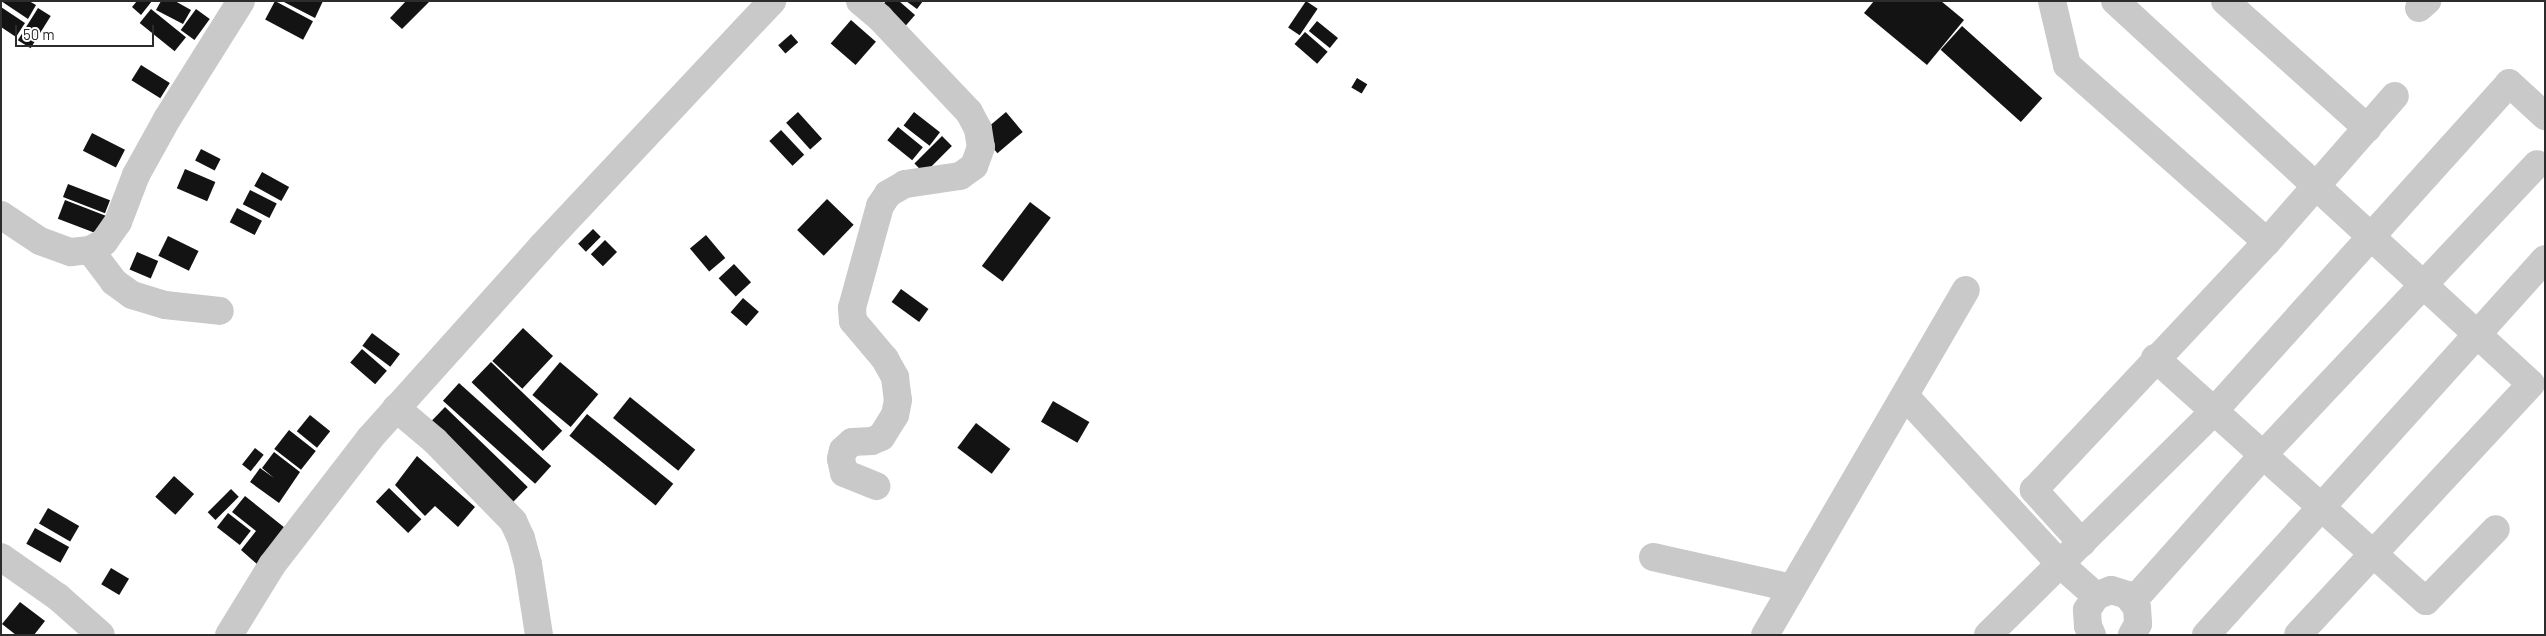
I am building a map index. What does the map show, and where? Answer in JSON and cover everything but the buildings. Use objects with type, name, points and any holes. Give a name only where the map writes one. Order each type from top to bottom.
[{"type":"street","points":[[1,215],[40,241],[71,252],[90,250],[104,242],[118,222],[136,175],[167,119],[241,1]]},
{"type":"street","points":[[229,635],[272,565],[396,408],[543,245],[772,1]]},
{"type":"street","points":[[860,1],[880,18],[968,112],[978,129],[981,147],[974,166],[960,176],[905,184],[888,194],[880,206],[852,308],[853,321],[886,359],[894,377],[898,400],[895,415],[881,437],[872,441],[852,442],[843,450],[841,460],[844,473],[876,486]]},
{"type":"street","points":[[2052,1],[2068,65],[2267,242]]},
{"type":"street","points":[[2115,1],[2531,384],[2298,635]]},
{"type":"street","points":[[2232,4],[2367,128]]},
{"type":"street","points":[[1988,635],[2214,411],[2373,238],[2509,83],[2545,116]]},
{"type":"street","points":[[2082,543],[2034,490],[2155,358],[2267,242],[2395,96]]},
{"type":"street","points":[[2133,601],[2262,456],[2426,286],[2537,164]]},
{"type":"street","points":[[90,250],[114,282],[132,296],[165,305],[220,311]]},
{"type":"street","points":[[2206,635],[2320,506],[2545,259]]},
{"type":"street","points":[[1765,635],[1966,290]]},
{"type":"street","points":[[2155,358],[2262,456],[2426,601],[2496,529]]},
{"type":"street","points":[[1905,396],[2060,564],[2096,596]]},
{"type":"street","points":[[396,408],[435,441],[513,521],[521,538],[528,564],[539,635]]},
{"type":"street","points":[[1,557],[58,597],[100,635]]},
{"type":"street","points":[[1653,557],[1792,588]]},
{"type":"street","points":[[2092,635],[2086,618],[2087,610],[2096,596],[2111,590],[2127,595],[2133,601],[2139,616],[2132,635]]}]
